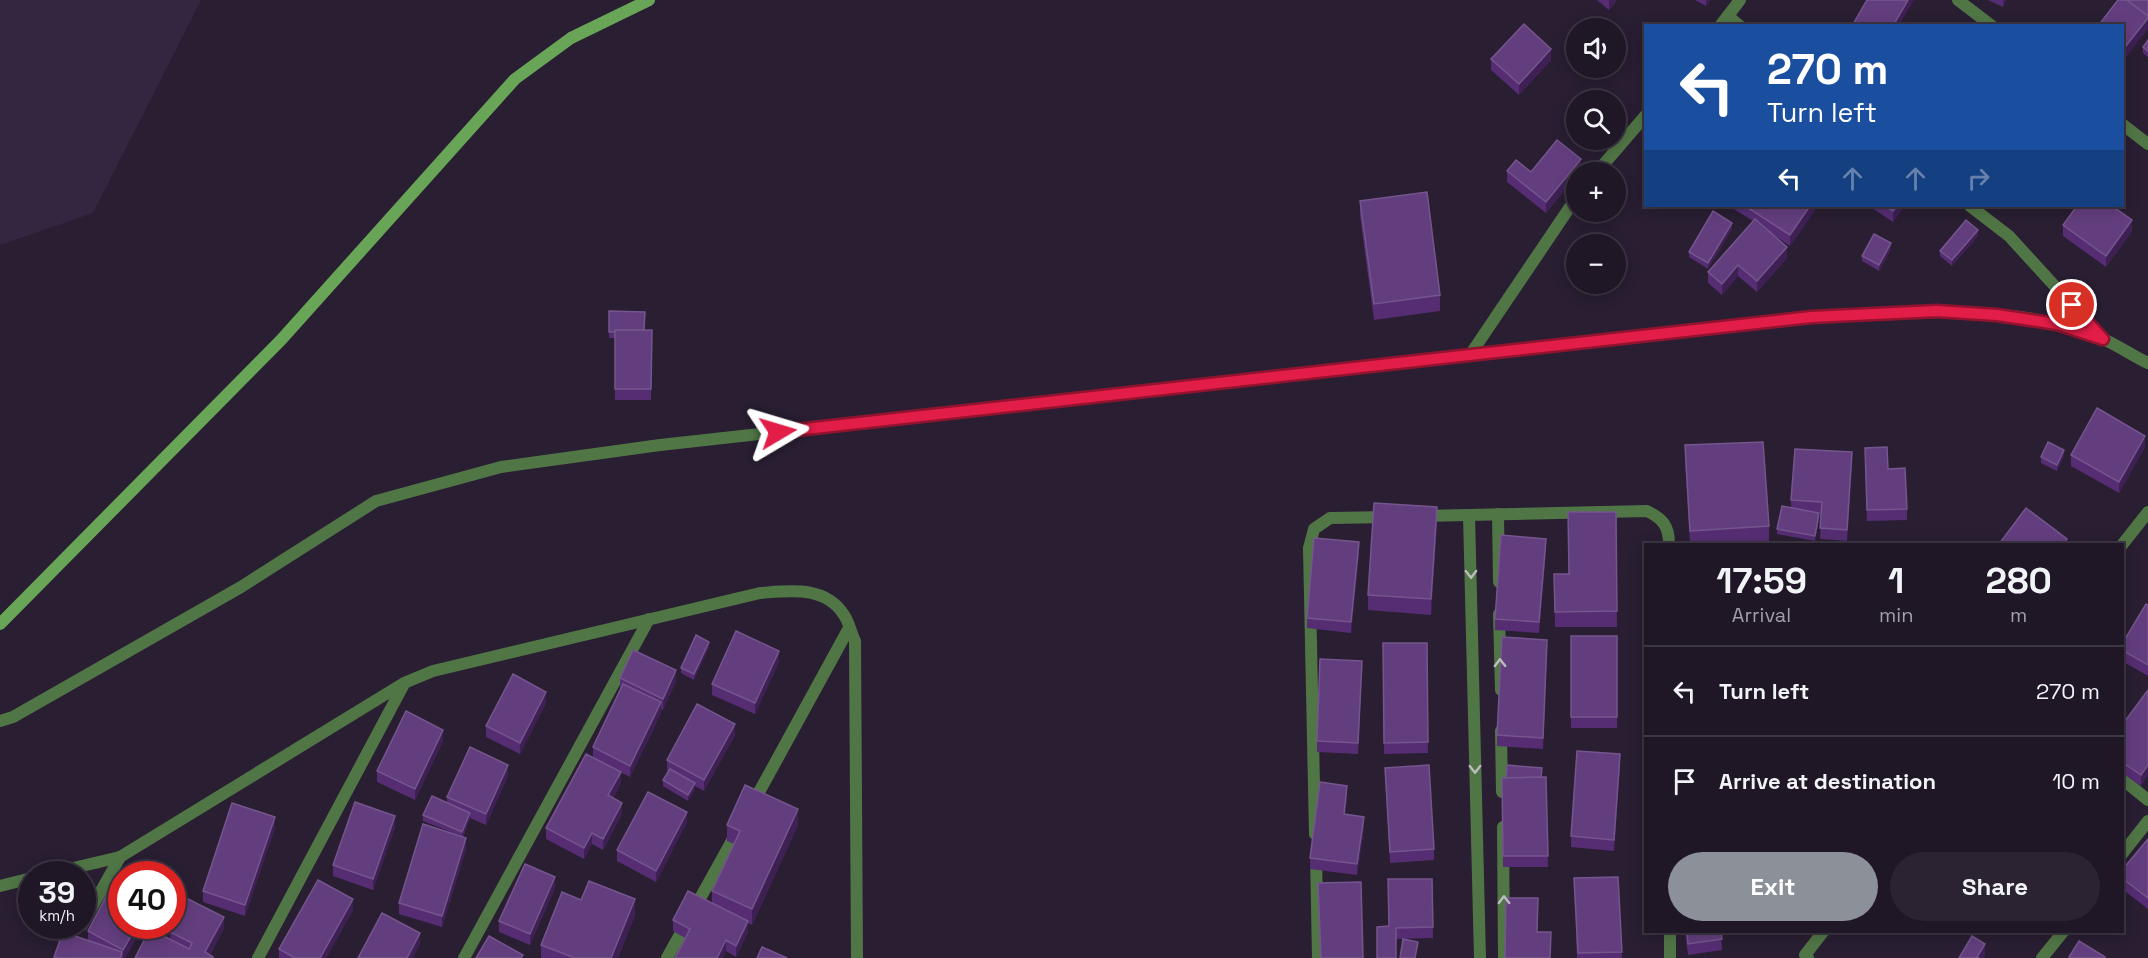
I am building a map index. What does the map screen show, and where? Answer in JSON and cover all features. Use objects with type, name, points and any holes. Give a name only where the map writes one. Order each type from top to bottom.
[{"type":"main road","points":[[0,624],[281,340],[514,79],[571,38],[649,0]]},
{"type":"street","points":[[1724,21],[1740,0]]},
{"type":"street","points":[[1958,0],[1989,24]]},
{"type":"street","points":[[1606,162],[1644,117]]},
{"type":"street","points":[[2124,126],[2148,144]]},
{"type":"street","points":[[1971,207],[2009,236],[2103,339]]},
{"type":"street","points":[[1470,355],[1566,213]]},
{"type":"street","points":[[0,721],[13,717],[241,587],[376,501],[501,467],[660,445],[1811,317],[1937,311],[1997,315],[2057,324],[2103,339],[2148,363]]},
{"type":"street","points":[[1318,958],[1309,548],[1314,530],[1330,518],[1647,511],[1660,517],[1669,534],[1669,543]]},
{"type":"street","points":[[2124,543],[2148,512]]},
{"type":"street","points":[[1498,514],[1504,958]]},
{"type":"street","points":[[1469,515],[1480,958]]},
{"type":"street","points":[[96,863],[120,857],[404,683],[433,671],[760,594],[802,591],[825,597],[843,614],[855,641],[857,958]]},
{"type":"street","points":[[464,958],[649,619]]},
{"type":"street","points":[[667,958],[849,628]]},
{"type":"street","points":[[258,958],[404,683]]},
{"type":"street","points":[[2124,781],[2148,800]]},
{"type":"street","points":[[2124,851],[2148,821]]},
{"type":"street","points":[[96,901],[120,857]]},
{"type":"street","points":[[0,886],[18,882]]},
{"type":"street","points":[[1670,933],[1670,958]]},
{"type":"street","points":[[1808,958],[1805,955],[1822,933]]},
{"type":"street","points":[[2042,958],[2061,933]]},
{"type":"shaded area","points":[[0,0],[201,0],[93,213],[0,245]]},
{"type":"building","points":[[1867,0],[1908,0],[1894,24],[1853,24]]},
{"type":"building","points":[[2118,0],[2127,0],[2148,16],[2124,48],[2124,24],[2100,24]]},
{"type":"building","points":[[2127,0],[2148,0],[2148,16]]},
{"type":"building","points":[[1524,24],[1551,49],[1519,84],[1491,59]]},
{"type":"building","points":[[2148,40],[2148,51],[2143,47]]},
{"type":"building","points":[[1557,140],[1566,147],[1566,150],[1570,150],[1581,159],[1579,162],[1566,162],[1566,177],[1546,202],[1507,171],[1516,160],[1531,172]]},
{"type":"building","points":[[1427,192],[1440,295],[1374,304],[1360,201]]},
{"type":"building","points":[[1747,207],[1809,207],[1790,235]]},
{"type":"building","points":[[2076,207],[2113,207],[2132,220],[2106,256],[2063,225]]},
{"type":"building","points":[[1713,211],[1732,223],[1708,263],[1689,252]]},
{"type":"building","points":[[1755,219],[1787,247],[1757,281],[1738,265],[1722,284],[1708,272]]},
{"type":"building","points":[[1966,220],[1978,230],[1952,260],[1940,251]]},
{"type":"building","points":[[1874,234],[1891,243],[1879,265],[1862,256]]},
{"type":"building","points":[[609,311],[645,312],[644,330],[609,332]]},
{"type":"building","points":[[615,330],[652,330],[651,389],[615,389]]},
{"type":"building","points":[[2097,408],[2145,436],[2119,482],[2071,455]]},
{"type":"building","points":[[1763,442],[1769,526],[1690,531],[1685,445]]},
{"type":"building","points":[[2048,442],[2064,450],[2057,465],[2041,457]]},
{"type":"building","points":[[1887,447],[1888,469],[1905,468],[1907,509],[1867,510],[1865,448]]},
{"type":"building","points":[[1795,449],[1852,452],[1847,530],[1820,528],[1822,502],[1791,500]]},
{"type":"building","points":[[1374,503],[1437,507],[1431,599],[1368,595]]},
{"type":"building","points":[[1782,506],[1819,513],[1815,536],[1777,529]]},
{"type":"building","points":[[2026,508],[2067,539],[2064,543],[2000,543]]},
{"type":"building","points":[[1568,512],[1616,512],[1617,611],[1555,612],[1554,574],[1569,574]]},
{"type":"building","points":[[1501,535],[1546,539],[1539,622],[1495,619]]},
{"type":"building","points":[[1314,538],[1359,542],[1351,622],[1307,618]]},
{"type":"building","points":[[2146,604],[2148,605],[2148,665],[2124,651],[2124,641]]},
{"type":"building","points":[[736,631],[779,651],[755,703],[712,684]]},
{"type":"building","points":[[696,635],[709,642],[694,674],[681,668]]},
{"type":"building","points":[[1571,636],[1617,636],[1617,717],[1571,717]]},
{"type":"building","points":[[1502,637],[1547,640],[1543,738],[1497,735]]},
{"type":"building","points":[[1383,643],[1427,643],[1428,742],[1384,743]]},
{"type":"building","points":[[633,650],[676,670],[663,699],[620,678]]},
{"type":"building","points":[[1320,659],[1362,661],[1358,743],[1317,741]]},
{"type":"building","points":[[513,674],[546,692],[520,743],[486,726]]},
{"type":"building","points":[[623,684],[661,702],[630,766],[593,747]]},
{"type":"building","points":[[2148,690],[2148,765],[2141,775],[2124,763],[2124,722]]},
{"type":"building","points":[[697,704],[735,724],[704,780],[667,760]]},
{"type":"building","points":[[406,711],[443,730],[415,789],[377,771]]},
{"type":"building","points":[[470,747],[508,765],[486,814],[447,797]]},
{"type":"building","points":[[1577,751],[1620,754],[1614,840],[1571,836]]},
{"type":"building","points":[[586,754],[621,772],[608,795],[622,803],[603,839],[592,833],[584,848],[546,828]]},
{"type":"building","points":[[1429,765],[1434,849],[1390,852],[1385,768]]},
{"type":"building","points":[[1507,765],[1542,768],[1541,777],[1506,778]]},
{"type":"building","points":[[670,769],[695,783],[688,795],[663,780]]},
{"type":"building","points":[[1546,777],[1548,856],[1503,856],[1502,778]]},
{"type":"building","points":[[1320,782],[1347,786],[1344,814],[1364,817],[1357,864],[1310,858]]},
{"type":"building","points":[[745,785],[798,809],[752,909],[712,891],[740,831],[727,825]]},
{"type":"building","points":[[648,792],[687,812],[656,871],[617,850]]},
{"type":"building","points":[[432,796],[470,813],[462,832],[423,815]]},
{"type":"building","points":[[355,802],[395,816],[373,879],[333,865]]},
{"type":"building","points":[[232,803],[275,817],[245,905],[203,891]]},
{"type":"building","points":[[423,824],[466,838],[442,916],[399,903]]},
{"type":"building","points":[[2148,839],[2148,898],[2124,880],[2124,868]]},
{"type":"building","points":[[525,864],[555,877],[530,934],[499,921]]},
{"type":"building","points":[[1618,877],[1622,952],[1578,953],[1574,878]]},
{"type":"building","points":[[1388,879],[1432,879],[1433,927],[1396,928],[1396,958],[1377,958],[1377,927],[1389,926]]},
{"type":"building","points":[[318,880],[353,899],[320,958],[295,958],[279,949]]},
{"type":"building","points":[[589,881],[635,899],[611,958],[575,958],[541,945],[562,892],[581,900]]},
{"type":"building","points":[[1361,882],[1363,958],[1321,958],[1318,883]]},
{"type":"building","points":[[688,891],[748,921],[736,946],[726,940],[717,958],[675,958],[690,929],[673,920]]},
{"type":"building","points":[[108,893],[108,939],[129,939],[123,950],[96,935],[96,916]]},
{"type":"building","points":[[1506,898],[1538,898],[1537,932],[1551,932],[1550,958],[1505,958]]},
{"type":"building","points":[[188,899],[224,917],[205,952],[213,957],[135,958],[145,939],[170,939],[189,949],[192,943],[184,939],[186,939],[186,903]]},
{"type":"building","points":[[382,913],[420,933],[407,958],[358,958]]},
{"type":"building","points":[[1687,933],[1721,933],[1722,939],[1688,944]]},
{"type":"building","points":[[489,936],[523,955],[521,958],[476,958]]},
{"type":"building","points":[[1972,936],[1985,944],[1977,957],[1979,958],[1959,958]]},
{"type":"building","points":[[60,939],[84,939],[122,952],[120,958],[54,957]]},
{"type":"building","points":[[1403,939],[1418,942],[1415,958],[1400,958]]},
{"type":"building","points":[[2079,941],[2105,957],[2105,958],[2069,957]]},
{"type":"building","points":[[762,947],[787,958],[757,958]]},
{"type":"route","points":[[778,432],[1811,317],[1937,311],[1997,315],[2057,324],[2103,339],[2072,305]]}]
